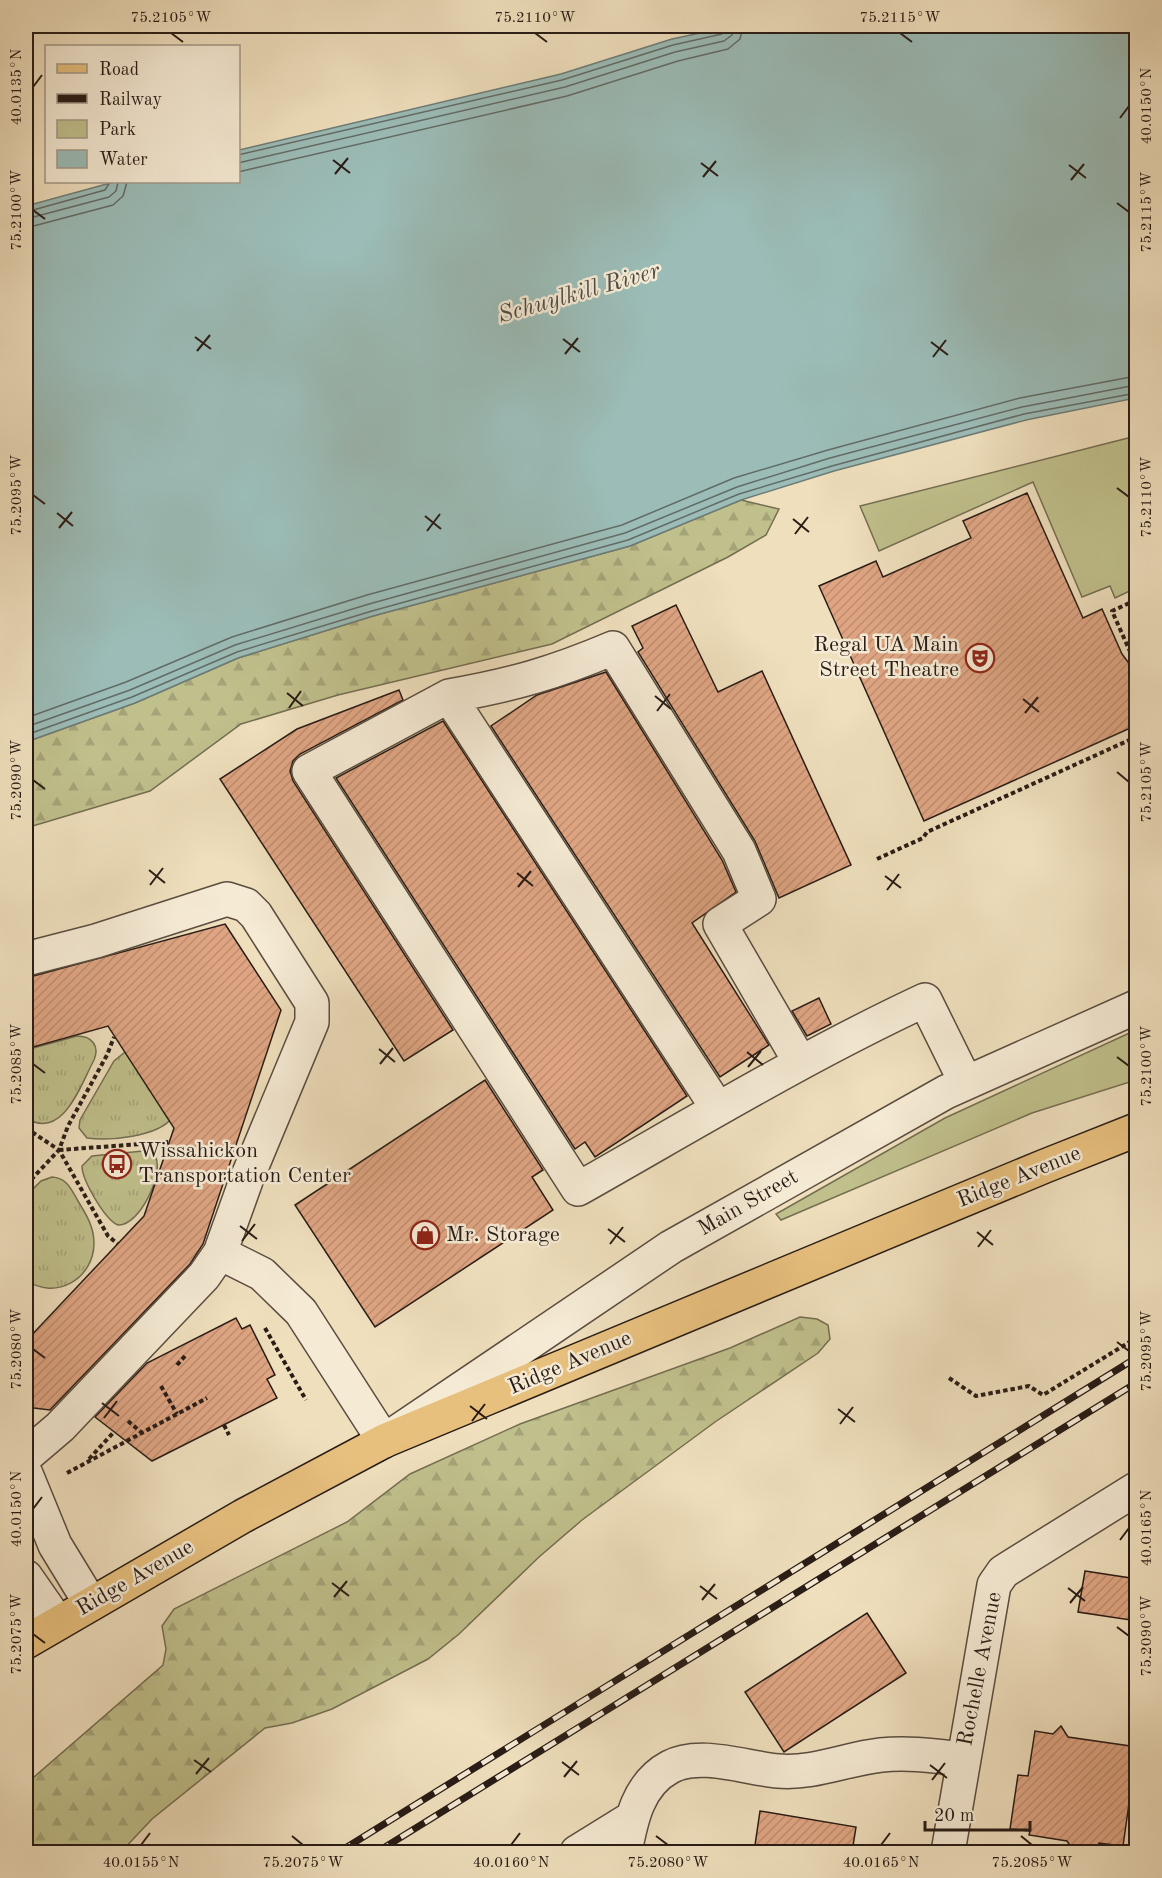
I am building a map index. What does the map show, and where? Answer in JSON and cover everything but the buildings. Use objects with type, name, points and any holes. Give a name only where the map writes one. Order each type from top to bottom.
[{"type":"main road","name":"Ridge Avenue","points":[[26,1642],[243,1515],[384,1441],[1034,1170],[1137,1130]]},
{"type":"street","points":[[800,1062],[720,924],[759,899],[739,851],[613,648],[558,671],[508,686],[449,696],[309,771],[578,1189],[800,1062],[925,1000],[966,1083]]},
{"type":"street","points":[[449,696],[718,1109]]},
{"type":"street","points":[[26,959],[96,941],[227,899],[246,905],[256,915],[312,1003],[312,1022],[247,1178],[220,1253],[204,1276],[85,1402],[26,1456]]},
{"type":"street","name":"Main Street","points":[[384,1441],[672,1247],[917,1107],[1137,1007]]},
{"type":"street","points":[[220,1253],[262,1274],[301,1312],[384,1441]]},
{"type":"street","points":[[26,1474],[55,1545],[91,1604]]},
{"type":"street","name":"Rochelle Avenue","points":[[948,1852],[994,1585],[1014,1564],[1137,1489]]},
{"type":"street","points":[[26,1576],[58,1623]]},
{"type":"street","points":[[625,1852],[632,1818],[642,1793],[670,1767],[694,1760],[804,1772],[881,1755],[925,1755],[963,1760]]},
{"type":"street","points":[[577,1852],[632,1818]]},
{"type":"path","points":[[1137,600],[1112,611],[1137,665]]},
{"type":"path","points":[[877,859],[923,838],[927,832],[1137,737]]},
{"type":"path","points":[[26,1185],[59,1150],[68,1126],[107,1055],[114,1037]]},
{"type":"path","points":[[26,1128],[59,1150],[108,1236],[118,1244]]},
{"type":"path","points":[[59,1150],[169,1142]]},
{"type":"path","points":[[261,1322],[306,1400]]},
{"type":"path","points":[[949,1378],[976,1396],[1029,1386],[1043,1395],[1137,1338]]},
{"type":"path","points":[[177,1365],[185,1356]]},
{"type":"path","points":[[161,1386],[177,1414]]},
{"type":"path","points":[[66,1473],[207,1398]]},
{"type":"path","points":[[128,1421],[142,1432]]},
{"type":"path","points":[[224,1425],[229,1435]]},
{"type":"path","points":[[87,1462],[113,1433]]},
{"type":"path","points":[[65,1465],[68,1483]]},
{"type":"green space","points":[[1136,436],[1136,588],[1115,598],[1110,586],[1082,597],[1033,482],[879,551],[860,506]]},
{"type":"green space","points":[[741,500],[779,509],[766,535],[728,557],[552,644],[338,695],[241,724],[150,791],[26,828],[26,742],[135,703],[238,658],[373,616],[630,546]]},
{"type":"green space","points":[[1136,1030],[1136,1080],[1032,1113],[781,1220],[776,1214],[945,1118]]},
{"type":"green space","points":[[77,1036],[91,1040],[95,1046],[96,1055],[76,1096],[60,1117],[50,1122],[39,1123],[26,1118],[26,1050]]},
{"type":"green space","points":[[125,1052],[172,1118],[156,1130],[145,1133],[120,1138],[87,1138],[79,1128],[80,1120],[114,1061]]},
{"type":"green space","points":[[143,1151],[155,1156],[157,1174],[142,1208],[126,1223],[118,1225],[107,1216],[95,1199],[82,1166],[92,1156]]},
{"type":"green space","points":[[52,1177],[61,1179],[71,1188],[89,1221],[94,1243],[92,1256],[80,1276],[71,1283],[49,1288],[37,1286],[26,1280],[26,1196],[41,1181]]},
{"type":"green space","points":[[800,1317],[817,1319],[828,1325],[830,1339],[818,1353],[715,1422],[582,1520],[539,1557],[459,1634],[428,1659],[332,1709],[292,1723],[265,1728],[152,1819],[121,1852],[26,1852],[26,1784],[163,1665],[166,1649],[162,1626],[174,1609],[347,1522],[410,1474],[520,1424],[730,1348]]},
{"type":"water","name":"Schuylkill River","points":[[733,26],[1136,26],[1136,398],[1026,420],[834,471],[741,500],[630,546],[373,616],[238,658],[135,703],[26,742],[26,206],[110,183],[240,183],[240,150],[561,74],[672,39]]},
{"type":"railway","points":[[339,1852],[1136,1358]]},
{"type":"railway","points":[[377,1852],[1136,1383]]},
{"type":"place","name":"Regal UA Main Street Theatre","points":[[980,658]]},
{"type":"place","name":"Wissahickon Transportation Center","points":[[117,1164]]},
{"type":"place","name":"Mr. Storage","points":[[425,1235]]}]
